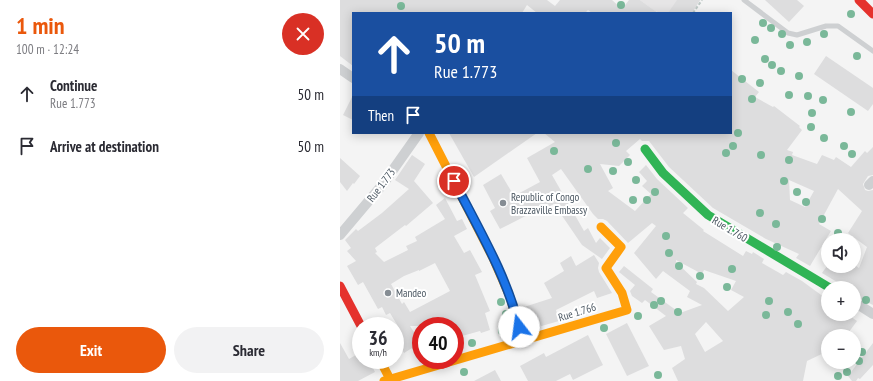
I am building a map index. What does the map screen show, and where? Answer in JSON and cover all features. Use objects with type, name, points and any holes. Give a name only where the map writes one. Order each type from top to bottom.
[{"type":"street","points":[[859,0],[873,14]]},
{"type":"street","points":[[340,69],[352,77]]},
{"type":"street","name":"Rue 1.773","points":[[340,235],[383,184],[418,134]]},
{"type":"street","points":[[430,134],[493,258],[510,297],[523,342]]},
{"type":"street","name":"Rue 1.760","points":[[645,149],[663,173],[708,215],[821,283]]},
{"type":"street","name":"Rue 1.766","points":[[388,380],[523,342],[627,310],[626,301],[622,290],[606,268],[614,260],[621,247],[601,227]]},
{"type":"street","points":[[340,286],[356,317]]},
{"type":"street","points":[[861,306],[873,314]]},
{"type":"street","points":[[384,369],[388,380]]},
{"type":"lane","points":[[744,0],[788,33],[797,35],[826,26],[838,26],[873,51]]},
{"type":"path","points":[[694,12],[702,0]]},
{"type":"shaded area","points":[[640,0],[700,0],[693,12],[655,11]]},
{"type":"building","points":[[340,0],[547,0],[555,6],[560,0],[612,0],[622,9],[629,0],[640,0],[657,12],[591,12],[588,10],[586,12],[536,12],[527,5],[523,12],[352,12],[352,65],[340,56]]},
{"type":"building","points":[[677,0],[700,0],[693,12],[669,12]]},
{"type":"building","points":[[765,0],[797,0],[804,6],[789,22]]},
{"type":"building","points":[[826,56],[873,88],[873,104],[868,111],[814,74]]},
{"type":"building","points":[[732,71],[759,92],[755,97],[773,107],[774,106],[800,126],[799,127],[802,130],[787,150],[793,152],[792,155],[817,164],[822,155],[834,160],[836,157],[851,167],[865,151],[867,153],[873,147],[873,175],[868,176],[863,184],[865,190],[873,190],[873,305],[861,299],[861,281],[835,281],[822,273],[861,273],[861,263],[867,247],[861,243],[861,233],[848,233],[862,211],[838,189],[819,224],[831,231],[830,233],[821,233],[821,248],[810,266],[796,258],[799,254],[766,239],[713,208],[669,167],[649,141],[642,141],[640,139],[626,151],[630,155],[619,166],[600,164],[613,188],[608,191],[635,211],[651,194],[642,186],[647,181],[639,172],[646,165],[657,179],[688,208],[683,213],[704,230],[703,231],[743,256],[746,251],[752,254],[753,252],[764,259],[762,263],[783,275],[786,272],[802,281],[821,295],[821,321],[857,321],[851,329],[821,329],[821,354],[807,361],[803,381],[678,381],[672,368],[685,359],[681,346],[664,350],[649,326],[666,316],[645,300],[642,303],[632,296],[630,291],[635,285],[619,272],[624,266],[653,289],[651,292],[680,313],[702,305],[687,297],[690,291],[663,271],[656,279],[634,253],[656,226],[652,223],[628,243],[607,221],[598,219],[593,214],[561,169],[552,175],[584,231],[588,228],[596,243],[600,238],[610,248],[602,259],[582,245],[554,204],[546,208],[545,206],[500,229],[490,211],[495,208],[483,185],[501,174],[514,196],[540,182],[527,158],[555,142],[545,134],[732,134]],"holes":[[[789,180],[814,191],[805,207],[790,200]],[[676,260],[702,274],[704,270],[736,281],[731,290],[744,297],[728,311],[704,288],[696,284],[697,282],[676,262]],[[706,322],[723,341],[705,352],[695,334]]]},
{"type":"building","points":[[352,97],[352,120],[343,115]]},
{"type":"building","points":[[450,134],[536,134],[474,177]]},
{"type":"building","points":[[412,155],[425,164],[414,181],[433,203],[406,226],[405,225],[375,248],[377,252],[375,253],[384,262],[408,250],[406,246],[417,241],[415,237],[445,219],[436,205],[445,198],[457,221],[462,219],[467,229],[454,236],[464,253],[470,250],[482,272],[475,275],[490,311],[485,313],[490,330],[464,335],[464,317],[412,317],[412,326],[410,326],[412,329],[412,348],[404,353],[404,317],[392,317],[390,313],[386,315],[382,307],[378,309],[363,282],[358,285],[347,266],[356,261],[347,251],[351,248],[345,240],[356,229],[358,231],[382,213],[409,189],[395,180]],"holes":[[[435,263],[450,291],[410,312],[404,302],[402,304],[391,284],[404,276]]]},
{"type":"building","points":[[340,158],[360,176],[347,191],[340,182]]},
{"type":"building","points":[[594,255],[599,263],[599,272],[612,293],[597,298],[594,291],[556,310],[559,321],[531,329],[524,307],[552,298],[544,283],[564,271],[560,263],[571,256],[576,266]]},
{"type":"building","points":[[627,323],[649,366],[627,376],[606,334]]},
{"type":"building","points":[[588,335],[603,365],[573,380],[570,374],[556,381],[528,381],[520,366],[544,353],[546,357]]},
{"type":"building","points":[[340,343],[349,359],[352,357],[352,369],[374,369],[375,372],[358,381],[340,381]]},
{"type":"building","points":[[873,343],[873,365],[860,379],[858,378],[856,381],[852,381],[848,376],[853,369],[861,369],[861,359]]},
{"type":"building","points":[[495,370],[501,381],[474,381]]},
{"type":"traffic: fast","points":[[645,149],[663,173],[708,215],[821,283]]},
{"type":"traffic: slow","points":[[430,134],[493,258],[510,297],[523,342]]},
{"type":"traffic: slow","points":[[384,381],[627,310],[622,293],[606,268],[621,247],[601,227]]},
{"type":"traffic: slow","points":[[385,369],[391,381]]},
{"type":"traffic: jam","points":[[859,0],[873,14]]},
{"type":"traffic: jam","points":[[340,286],[356,317]]},
{"type":"place","name":"Republic of Congo Brazzaville Embassy","points":[[503,203]]},
{"type":"place","name":"Mandeo","points":[[388,293]]},
{"type":"route","points":[[454,181],[493,258],[510,297],[519,327]]}]
